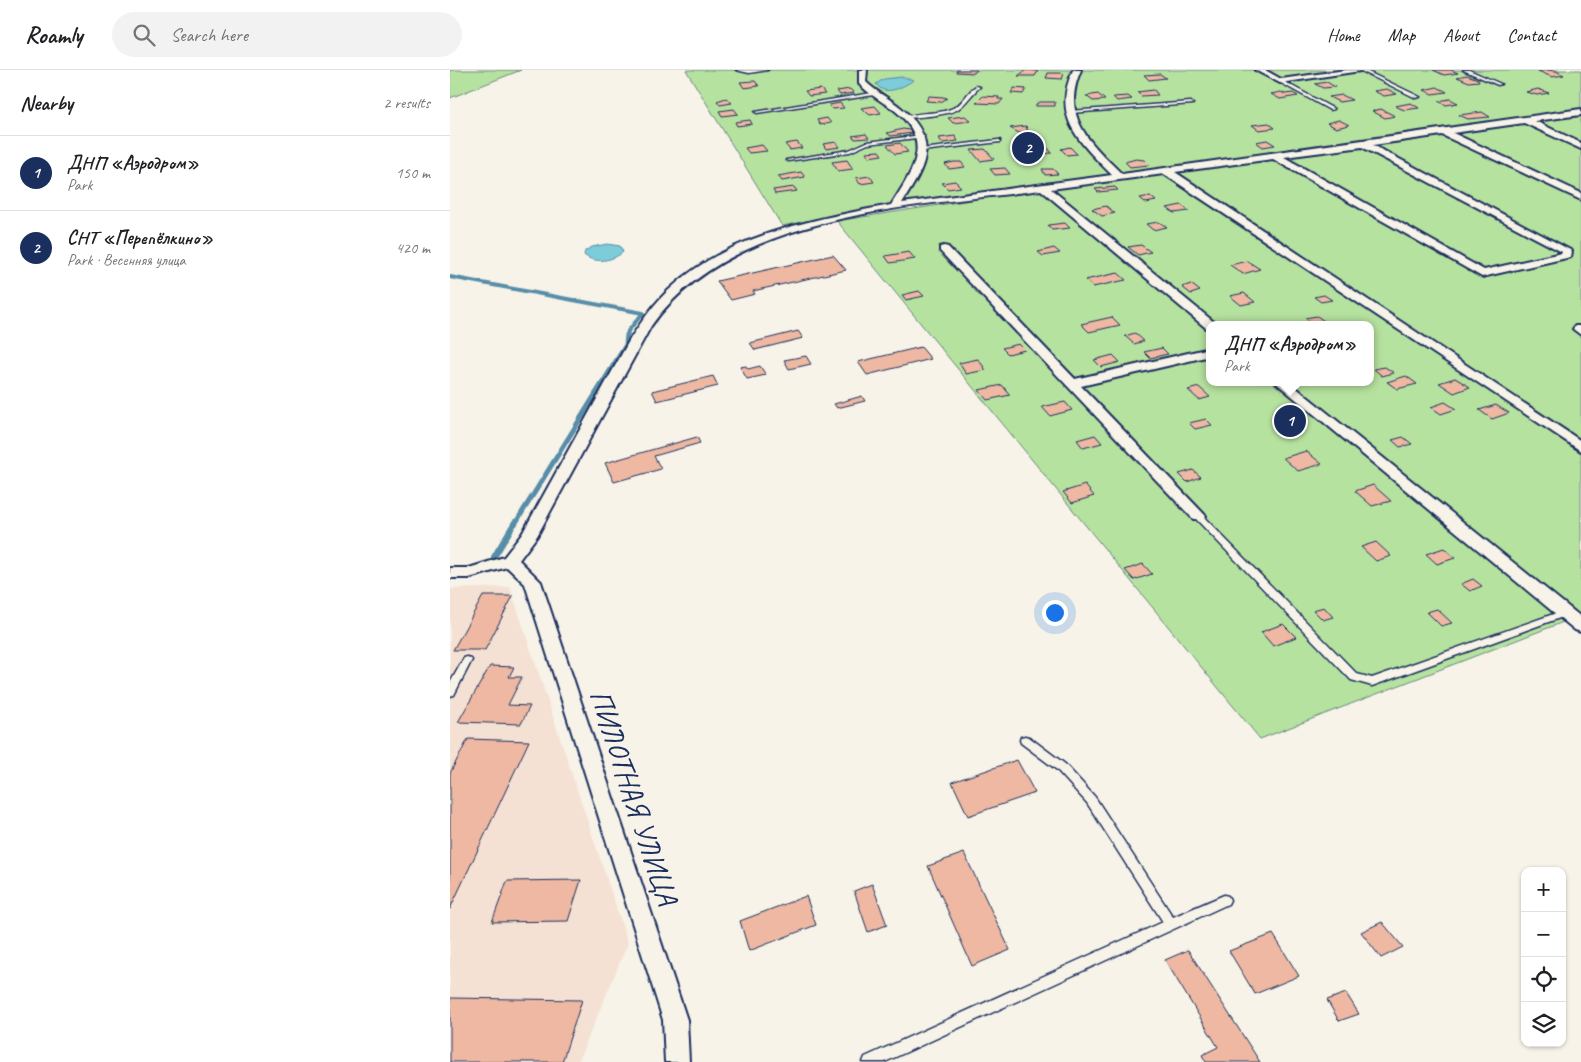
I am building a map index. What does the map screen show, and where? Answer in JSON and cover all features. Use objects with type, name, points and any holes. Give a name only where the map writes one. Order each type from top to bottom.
[{"type":"street","points":[[863,70],[862,82],[872,94],[908,116],[922,136],[922,150],[918,168],[894,207]]},
{"type":"street","points":[[1077,70],[1067,90],[1070,112],[1077,131],[1095,153],[1119,176]]},
{"type":"street","points":[[1259,70],[1280,81],[1362,70]]},
{"type":"street","points":[[450,573],[469,572],[510,561],[529,536],[645,324],[676,288],[721,258],[775,234],[836,217],[894,207],[1364,144],[1581,112]]},
{"type":"street","points":[[1525,120],[1581,146]]},
{"type":"street","points":[[1442,132],[1581,197]]},
{"type":"street","points":[[1275,156],[1482,274],[1567,255],[1567,251],[1364,144]]},
{"type":"street","points":[[1165,170],[1581,447]]},
{"type":"street","points":[[1042,186],[1206,322]]},
{"type":"street","points":[[944,249],[1198,516]]},
{"type":"street","points":[[1072,384],[1206,353]]},
{"type":"street","points":[[1286,386],[1581,626]]},
{"type":"street","name":"ПИЛОТНАЯ УЛИЦА","points":[[510,561],[533,582],[675,1020],[677,1062]]},
{"type":"lane","points":[[738,70],[749,72],[766,70]]},
{"type":"lane","points":[[1362,70],[1418,97]]},
{"type":"lane","points":[[1465,70],[1499,84]]},
{"type":"lane","points":[[1280,81],[1332,108]]},
{"type":"lane","points":[[908,116],[960,107],[972,90],[978,87]]},
{"type":"lane","points":[[758,112],[872,94]]},
{"type":"lane","points":[[1070,112],[1191,103]]},
{"type":"lane","points":[[788,160],[850,151],[867,143],[922,136]]},
{"type":"lane","points":[[922,150],[998,141]]},
{"type":"lane","points":[[1198,516],[1354,677],[1372,682],[1565,613]]},
{"type":"lane","points":[[450,692],[467,660]]},
{"type":"lane","points":[[1025,740],[1061,767],[1091,800],[1168,919]]},
{"type":"lane","points":[[870,1062],[1224,900]]},
{"type":"shaded area","points":[[510,587],[628,943],[578,1062],[450,1062],[450,589]]},
{"type":"green space","points":[[450,70],[521,70],[450,98]]},
{"type":"green space","points":[[686,70],[1581,70],[1581,110],[1281,153],[887,205],[782,226]]},
{"type":"green space","points":[[1581,115],[1581,633],[1566,621],[1260,739],[837,221],[1029,191],[1376,146]]},
{"type":"water","points":[[902,77],[914,80],[895,90],[885,90],[876,84],[884,79]]},
{"type":"water","points":[[607,244],[620,246],[623,252],[614,258],[604,260],[593,260],[584,255],[585,251],[592,247]]},
{"type":"building","points":[[957,70],[977,70],[974,73],[956,72]]},
{"type":"building","points":[[1026,70],[1038,71],[1035,76],[1018,76]]},
{"type":"building","points":[[1433,70],[1451,70],[1458,73],[1444,75]]},
{"type":"building","points":[[1548,70],[1564,75],[1552,77],[1538,71]]},
{"type":"building","points":[[1048,73],[1064,74],[1062,79],[1046,78]]},
{"type":"building","points":[[1160,74],[1166,78],[1149,80],[1144,75]]},
{"type":"building","points":[[1467,75],[1479,81],[1469,82],[1457,77]]},
{"type":"building","points":[[755,81],[759,86],[744,88],[740,82]]},
{"type":"building","points":[[1327,82],[1335,87],[1323,88],[1315,84]]},
{"type":"building","points":[[1437,87],[1447,92],[1432,94],[1424,90]]},
{"type":"building","points":[[1014,88],[1026,89],[1023,94],[1011,93]]},
{"type":"building","points":[[821,89],[825,94],[809,96],[805,91]]},
{"type":"building","points":[[850,89],[854,93],[840,95],[837,91]]},
{"type":"building","points":[[1387,89],[1397,94],[1384,96],[1374,91]]},
{"type":"building","points":[[1538,89],[1549,93],[1537,95],[1526,92]]},
{"type":"building","points":[[1154,90],[1158,95],[1141,96],[1137,92]]},
{"type":"building","points":[[1281,92],[1285,94],[1293,93],[1298,96],[1280,99],[1271,94]]},
{"type":"building","points":[[1098,94],[1105,100],[1093,101],[1086,96]]},
{"type":"building","points":[[1342,95],[1352,100],[1339,102],[1329,97]]},
{"type":"building","points":[[929,96],[947,98],[941,102],[926,101]]},
{"type":"building","points":[[983,96],[1003,99],[999,104],[976,103]]},
{"type":"building","points":[[1128,96],[1132,99],[1117,101],[1113,97]]},
{"type":"building","points":[[726,98],[732,103],[720,105],[717,101]]},
{"type":"building","points":[[1450,99],[1458,103],[1446,105],[1438,101]]},
{"type":"building","points":[[1040,102],[1055,102],[1055,106],[1036,106]]},
{"type":"building","points":[[840,103],[844,108],[833,109],[829,105]]},
{"type":"building","points":[[1411,103],[1419,108],[1404,110],[1395,106]]},
{"type":"building","points":[[875,106],[881,113],[870,115],[861,108]]},
{"type":"building","points":[[734,109],[738,114],[722,116],[719,111]]},
{"type":"building","points":[[1381,109],[1395,116],[1385,118],[1372,111]]},
{"type":"building","points":[[1482,112],[1490,117],[1468,119],[1459,115]]},
{"type":"building","points":[[965,116],[971,121],[953,123],[948,118]]},
{"type":"building","points":[[827,118],[831,123],[820,125],[817,120]]},
{"type":"building","points":[[750,120],[752,124],[737,126],[735,122]]},
{"type":"building","points":[[1339,120],[1349,125],[1336,128],[1327,123]]},
{"type":"building","points":[[1269,123],[1275,128],[1259,130],[1252,125]]},
{"type":"building","points":[[1026,126],[1028,132],[1019,133],[1010,128]]},
{"type":"building","points":[[903,129],[909,130],[912,133],[891,136],[887,133]]},
{"type":"building","points":[[866,134],[869,138],[855,139],[852,136]]},
{"type":"building","points":[[955,136],[958,141],[942,143],[939,138]]},
{"type":"building","points":[[1267,140],[1275,145],[1263,147],[1256,142]]},
{"type":"building","points":[[797,142],[802,148],[790,150],[785,144]]},
{"type":"building","points":[[836,142],[840,147],[826,149],[823,144]]},
{"type":"building","points":[[900,143],[908,152],[895,154],[887,145]]},
{"type":"building","points":[[762,145],[767,151],[749,153],[745,148]]},
{"type":"building","points":[[1046,146],[1052,153],[1038,154],[1032,148]]},
{"type":"building","points":[[1070,147],[1077,154],[1067,155],[1061,149]]},
{"type":"building","points":[[985,149],[994,159],[980,161],[971,150]]},
{"type":"building","points":[[879,151],[882,155],[869,157],[866,152]]},
{"type":"building","points":[[1136,159],[1144,160],[1149,165],[1130,167],[1125,162]]},
{"type":"building","points":[[847,160],[853,169],[838,171],[832,162]]},
{"type":"building","points":[[961,162],[965,167],[949,169],[945,164]]},
{"type":"building","points":[[1005,168],[1010,174],[995,175],[990,169]]},
{"type":"building","points":[[1042,169],[1053,169],[1058,174],[1045,175]]},
{"type":"building","points":[[801,172],[805,177],[782,181],[778,176]]},
{"type":"building","points":[[870,176],[874,182],[860,184],[856,178]]},
{"type":"building","points":[[955,181],[961,187],[948,189],[942,183]]},
{"type":"building","points":[[794,187],[797,191],[775,194],[773,190]]},
{"type":"building","points":[[1115,187],[1118,190],[1098,192],[1095,189]]},
{"type":"building","points":[[1150,196],[1156,201],[1146,203],[1140,198]]},
{"type":"building","points":[[1181,205],[1189,211],[1174,213],[1167,208]]},
{"type":"building","points":[[1106,206],[1115,213],[1102,216],[1092,209]]},
{"type":"building","points":[[1159,222],[1167,227],[1153,230],[1146,224]]},
{"type":"building","points":[[1065,223],[1070,228],[1052,230],[1048,225]]},
{"type":"building","points":[[1141,245],[1151,252],[1138,255],[1128,247]]},
{"type":"building","points":[[1054,248],[1060,253],[1043,256],[1038,252]]},
{"type":"building","points":[[909,252],[915,259],[890,263],[885,256]]},
{"type":"building","points":[[833,255],[846,270],[753,291],[755,294],[731,300],[717,281]]},
{"type":"building","points":[[1247,261],[1260,269],[1243,274],[1230,265]]},
{"type":"building","points":[[1118,273],[1126,280],[1093,287],[1085,280]]},
{"type":"building","points":[[1191,284],[1200,291],[1191,294],[1182,287]]},
{"type":"building","points":[[919,291],[924,296],[906,300],[902,295]]},
{"type":"building","points":[[1244,293],[1255,302],[1241,305],[1230,296]]},
{"type":"building","points":[[1324,295],[1332,300],[1321,302],[1314,297]]},
{"type":"building","points":[[1317,316],[1324,321],[1309,321],[1305,318]]},
{"type":"building","points":[[1112,317],[1120,325],[1089,332],[1081,324]]},
{"type":"building","points":[[798,331],[803,338],[755,350],[750,343]]},
{"type":"building","points":[[1135,333],[1144,341],[1134,344],[1125,336]]},
{"type":"building","points":[[1019,344],[1025,350],[1008,354],[1002,348]]},
{"type":"building","points":[[921,347],[931,359],[867,375],[858,362]]},
{"type":"building","points":[[1162,348],[1168,354],[1150,358],[1144,352]]},
{"type":"building","points":[[1113,355],[1120,362],[1101,367],[1094,360]]},
{"type":"building","points":[[806,356],[811,364],[789,369],[784,360]]},
{"type":"building","points":[[978,359],[986,370],[966,374],[959,363]]},
{"type":"building","points":[[746,366],[748,369],[760,366],[766,375],[747,379],[740,367]]},
{"type":"building","points":[[1385,367],[1394,373],[1382,376],[1374,369]]},
{"type":"building","points":[[713,376],[718,386],[657,401],[652,391]]},
{"type":"building","points":[[1406,376],[1417,384],[1397,389],[1387,382]]},
{"type":"building","points":[[1455,378],[1470,387],[1454,393],[1439,383]]},
{"type":"building","points":[[1002,385],[1010,395],[987,400],[979,390]]},
{"type":"building","points":[[1199,387],[1210,397],[1199,400],[1188,390]]},
{"type":"building","points":[[862,396],[865,401],[837,408],[834,404]]},
{"type":"building","points":[[1065,402],[1072,410],[1050,416],[1042,407]]},
{"type":"building","points":[[1445,402],[1456,409],[1441,414],[1431,407]]},
{"type":"building","points":[[1496,405],[1509,413],[1492,419],[1479,410]]},
{"type":"building","points":[[1287,408],[1295,415],[1280,419],[1272,412]]},
{"type":"building","points":[[1206,419],[1212,425],[1195,429],[1189,423]]},
{"type":"building","points":[[1095,435],[1102,443],[1083,448],[1077,440]]},
{"type":"building","points":[[697,437],[700,443],[654,456],[661,469],[614,482],[605,463]]},
{"type":"building","points":[[1403,437],[1412,444],[1400,447],[1392,440]]},
{"type":"building","points":[[1306,451],[1322,464],[1298,471],[1283,458]]},
{"type":"building","points":[[1193,470],[1201,477],[1187,482],[1179,474]]},
{"type":"building","points":[[1085,485],[1094,496],[1072,503],[1063,492]]},
{"type":"building","points":[[1373,485],[1391,501],[1372,506],[1355,491]]},
{"type":"building","points":[[1376,542],[1391,556],[1376,561],[1361,547]]},
{"type":"building","points":[[1444,548],[1455,558],[1437,564],[1426,554]]},
{"type":"building","points":[[1143,564],[1152,574],[1134,580],[1125,570]]},
{"type":"building","points":[[1473,579],[1482,586],[1470,591],[1461,584]]},
{"type":"building","points":[[483,596],[513,596],[485,650],[453,650]]},
{"type":"building","points":[[1324,607],[1333,617],[1323,620],[1313,610]]},
{"type":"building","points":[[1437,609],[1452,623],[1441,626],[1427,612]]},
{"type":"building","points":[[1283,624],[1296,637],[1273,646],[1261,632]]},
{"type":"building","points":[[490,666],[514,667],[509,677],[522,677],[508,705],[530,706],[521,724],[458,722]]},
{"type":"building","points":[[468,739],[529,741],[450,909],[450,773]]},
{"type":"building","points":[[1017,760],[1035,793],[968,816],[952,782]]},
{"type":"building","points":[[964,853],[1010,950],[972,966],[928,866]]},
{"type":"building","points":[[581,880],[568,921],[492,922],[507,881]]},
{"type":"building","points":[[872,884],[887,925],[868,932],[854,891]]},
{"type":"building","points":[[806,896],[816,925],[749,951],[740,921]]},
{"type":"building","points":[[1382,922],[1403,947],[1381,958],[1361,932]]},
{"type":"building","points":[[1273,934],[1299,976],[1255,994],[1229,951]]},
{"type":"building","points":[[1188,950],[1260,1062],[1206,1062],[1202,1055],[1218,1047],[1165,960]]},
{"type":"building","points":[[1346,993],[1359,1014],[1339,1021],[1327,1000]]},
{"type":"building","points":[[450,998],[582,1000],[562,1062],[450,1062]]},
{"type":"waterway","points":[[450,277],[643,313],[628,331],[627,336]]},
{"type":"waterway","points":[[515,524],[626,345],[627,335]]},
{"type":"waterway","points":[[494,557],[515,522]]},
{"type":"place","name":"СНТ «Перепёлкино»","points":[[1028,148]]},
{"type":"place","name":"ДНП «Аэродром»","points":[[1290,421]]}]
